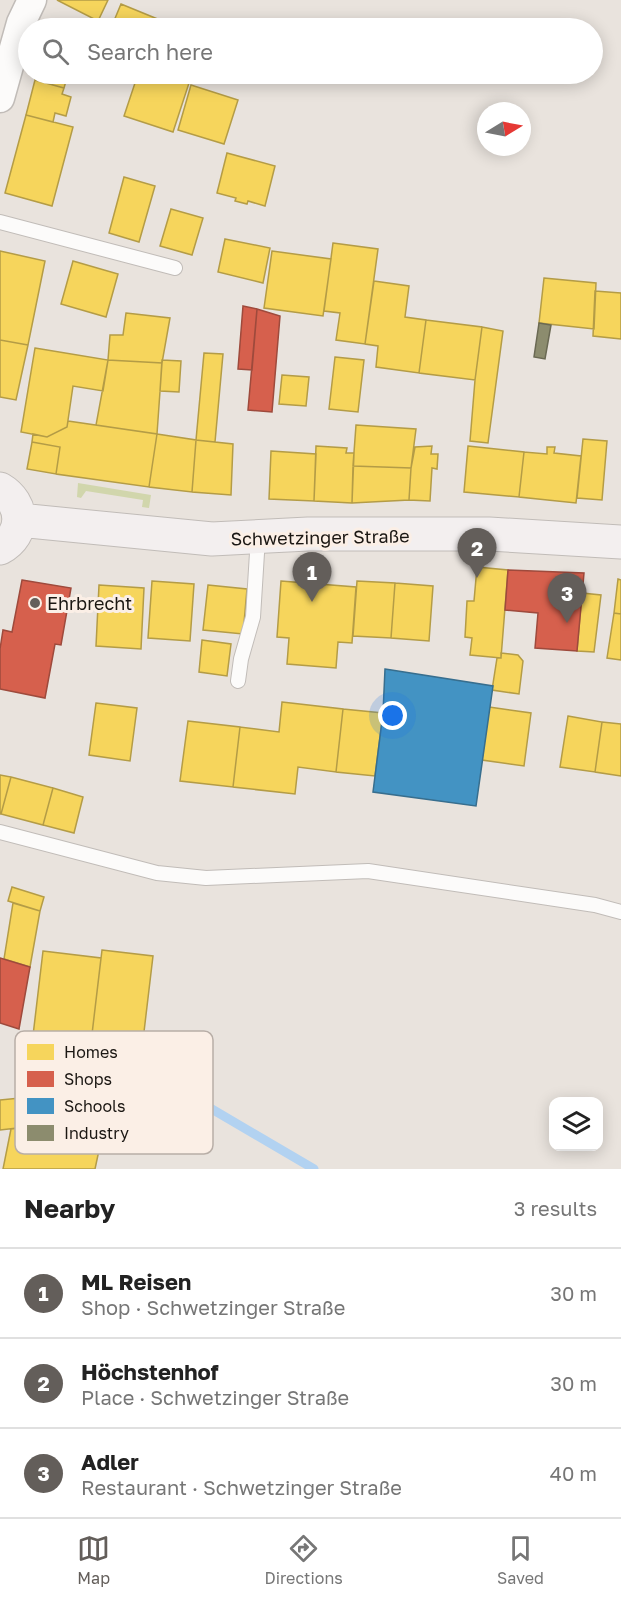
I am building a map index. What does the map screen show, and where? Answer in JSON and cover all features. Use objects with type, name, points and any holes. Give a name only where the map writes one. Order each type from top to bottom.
[{"type":"main road","points":[[0,489],[14,500],[19,510],[20,520],[16,533],[8,544],[0,548]]},
{"type":"main road","name":"Schwetzinger Straße","points":[[20,520],[212,539],[308,534],[489,534],[621,542]]},
{"type":"street","points":[[24,18],[32,0]]},
{"type":"street","points":[[0,98],[18,33]]},
{"type":"lane","points":[[0,222],[175,268]]},
{"type":"lane","points":[[238,681],[241,659],[253,617],[258,537]]},
{"type":"lane","points":[[0,832],[157,873],[206,878],[368,871],[595,905],[621,912]]},
{"type":"green space","points":[[78,483],[151,495],[149,508],[142,507],[143,500],[86,491],[81,498],[77,497]]},
{"type":"building: Homes","points":[[57,0],[108,0],[99,18],[92,18]]},
{"type":"building: Homes","points":[[121,4],[155,18],[115,18]]},
{"type":"building: Homes","points":[[34,84],[50,84],[64,88],[62,94],[71,97],[66,116],[55,113],[53,122],[26,115]]},
{"type":"building: Homes","points":[[50,84],[65,84],[64,88]]},
{"type":"building: Homes","points":[[135,84],[189,84],[173,132],[124,116]]},
{"type":"building: Homes","points":[[191,85],[238,100],[224,144],[178,130]]},
{"type":"building: Homes","points":[[26,115],[73,127],[52,206],[5,193]]},
{"type":"building: Homes","points":[[227,153],[275,166],[265,206],[248,201],[247,204],[235,201],[236,198],[217,193]]},
{"type":"building: Homes","points":[[124,177],[155,186],[139,242],[109,233]]},
{"type":"building: Homes","points":[[171,209],[203,218],[192,255],[160,246]]},
{"type":"building: Homes","points":[[225,239],[270,248],[263,283],[218,272]]},
{"type":"building: Homes","points":[[333,243],[378,249],[365,344],[336,340],[340,313],[324,311]]},
{"type":"building: Homes","points":[[0,251],[45,261],[28,345],[0,340]]},
{"type":"building: Homes","points":[[272,251],[331,259],[323,316],[264,308]]},
{"type":"building: Homes","points":[[73,261],[118,274],[106,317],[61,304]]},
{"type":"building: Homes","points":[[544,278],[596,283],[594,329],[539,323]]},
{"type":"building: Homes","points":[[374,281],[409,286],[405,317],[426,320],[419,373],[376,367],[378,346],[365,344]]},
{"type":"building: Homes","points":[[595,291],[621,293],[621,339],[593,336]]},
{"type":"building: Homes","points":[[126,313],[170,318],[162,363],[108,360],[110,335],[123,335]]},
{"type":"building: Homes","points":[[426,320],[482,327],[475,380],[419,373]]},
{"type":"building: Homes","points":[[482,327],[503,331],[488,443],[470,441]]},
{"type":"building: Homes","points":[[0,340],[28,345],[16,400],[0,397]]},
{"type":"building: Homes","points":[[35,348],[108,360],[103,391],[73,386],[67,427],[47,437],[21,432]]},
{"type":"building: Homes","points":[[204,353],[223,354],[215,442],[196,440]]},
{"type":"building: Homes","points":[[335,357],[364,360],[358,412],[329,409]]},
{"type":"building: Homes","points":[[108,360],[162,363],[157,434],[96,425]]},
{"type":"building: Homes","points":[[162,360],[181,361],[179,392],[160,391]]},
{"type":"building: Homes","points":[[282,375],[309,377],[306,406],[279,404]]},
{"type":"building: Homes","points":[[68,421],[157,434],[149,487],[56,474],[60,447],[32,442],[33,434],[47,437],[67,427]]},
{"type":"building: Homes","points":[[356,425],[416,429],[411,468],[353,466]]},
{"type":"building: Homes","points":[[157,434],[196,440],[192,492],[149,487]]},
{"type":"building: Homes","points":[[583,439],[607,441],[602,500],[577,498]]},
{"type":"building: Homes","points":[[196,440],[233,444],[231,495],[192,492]]},
{"type":"building: Homes","points":[[32,442],[60,447],[56,474],[27,469]]},
{"type":"building: Homes","points":[[316,446],[347,448],[346,453],[354,453],[352,503],[314,501]]},
{"type":"building: Homes","points":[[432,446],[431,454],[438,454],[437,469],[432,468],[430,501],[409,500],[415,447]]},
{"type":"building: Homes","points":[[468,446],[524,452],[519,497],[464,492]]},
{"type":"building: Homes","points":[[547,447],[555,447],[554,453],[581,456],[576,503],[519,497],[524,452],[547,454]]},
{"type":"building: Homes","points":[[271,451],[316,454],[314,501],[269,499]]},
{"type":"building: Homes","points":[[353,466],[411,468],[409,500],[352,503]]},
{"type":"building: Homes","points":[[477,567],[508,570],[501,658],[470,655],[472,638],[465,637],[467,601],[474,601]]},
{"type":"building: Homes","points":[[618,579],[621,580],[621,614],[614,613]]},
{"type":"building: Homes","points":[[152,581],[194,584],[190,641],[148,638]]},
{"type":"building: Homes","points":[[281,581],[356,587],[352,643],[338,642],[336,668],[287,664],[289,638],[277,637]]},
{"type":"building: Homes","points":[[357,581],[395,583],[391,638],[353,636]]},
{"type":"building: Homes","points":[[395,583],[433,586],[429,641],[391,638]]},
{"type":"building: Homes","points":[[99,585],[144,588],[141,649],[96,646]]},
{"type":"building: Homes","points":[[208,585],[247,589],[243,634],[203,630]]},
{"type":"building: Homes","points":[[582,593],[601,595],[594,652],[577,651]]},
{"type":"building: Homes","points":[[614,613],[621,614],[621,660],[607,658]]},
{"type":"building: Homes","points":[[202,640],[231,644],[227,676],[199,672]]},
{"type":"building: Homes","points":[[501,653],[518,655],[523,661],[519,694],[492,690],[497,658],[501,658]]},
{"type":"building: Homes","points":[[282,702],[343,709],[336,772],[298,767],[295,794],[233,787],[240,727],[279,732]]},
{"type":"building: Homes","points":[[96,703],[137,708],[130,761],[89,755]]},
{"type":"building: Homes","points":[[489,707],[531,713],[524,766],[482,760]]},
{"type":"building: Homes","points":[[343,709],[383,713],[375,776],[336,772]]},
{"type":"building: Homes","points":[[568,716],[602,722],[595,772],[560,767]]},
{"type":"building: Homes","points":[[188,721],[240,727],[233,787],[180,781]]},
{"type":"building: Homes","points":[[602,722],[621,724],[621,776],[595,772]]},
{"type":"building: Homes","points":[[0,775],[11,777],[1,814],[0,814]]},
{"type":"building: Homes","points":[[11,777],[53,788],[43,825],[1,814]]},
{"type":"building: Homes","points":[[53,788],[83,797],[74,833],[43,825]]},
{"type":"building: Homes","points":[[12,887],[44,897],[40,911],[8,901]]},
{"type":"building: Homes","points":[[13,903],[40,911],[30,967],[4,959]]},
{"type":"building: Homes","points":[[102,950],[153,956],[144,1031],[92,1031]]},
{"type":"building: Homes","points":[[43,951],[101,958],[92,1031],[34,1031]]},
{"type":"building: Homes","points":[[15,1098],[15,1128],[0,1130],[0,1100]]},
{"type":"building: Homes","points":[[15,1128],[15,1154],[98,1154],[95,1169],[3,1169],[11,1129]]},
{"type":"building: Shops","points":[[243,306],[257,309],[252,370],[238,369]]},
{"type":"building: Shops","points":[[257,309],[280,316],[272,412],[248,410]]},
{"type":"building: Shops","points":[[508,570],[584,573],[577,651],[535,648],[538,613],[505,610]]},
{"type":"building: Shops","points":[[22,580],[71,588],[61,645],[55,644],[45,698],[0,689],[0,649],[3,630],[12,632]]},
{"type":"building: Shops","points":[[0,958],[30,967],[19,1029],[0,1023]]},
{"type":"building: Schools","points":[[385,669],[493,686],[476,806],[373,792],[383,713]]},
{"type":"building: Industry","points":[[539,323],[551,325],[545,359],[534,357]]},
{"type":"waterway","points":[[213,1110],[314,1169]]},
{"type":"place","name":"Höchstenhof","points":[[477,578]]},
{"type":"place","name":"ML Reisen","points":[[312,602]]},
{"type":"place","name":"Ehrbrecht","points":[[35,603]]},
{"type":"place","name":"Adler","points":[[567,623]]}]
